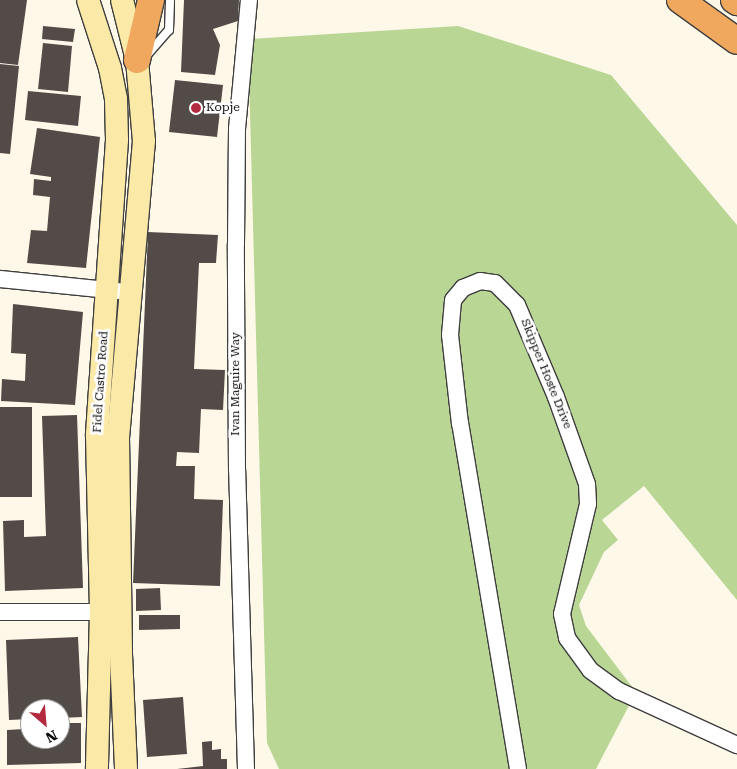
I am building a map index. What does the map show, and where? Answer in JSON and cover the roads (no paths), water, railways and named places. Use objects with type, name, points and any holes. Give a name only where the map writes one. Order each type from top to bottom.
[{"type":"highway","points":[[137,63],[150,0]]},
{"type":"highway","points":[[680,0],[737,41]]},
{"type":"main road","name":"Fidel Castro Road","points":[[88,0],[110,68],[116,99],[116,192],[97,435],[126,769]]},
{"type":"main road","name":"Fidel Castro Road","points":[[97,769],[111,612],[118,437],[144,141],[137,63],[122,0]]},
{"type":"street","name":"Ivan Maguire Way","points":[[246,769],[236,470],[236,235],[237,129],[249,0]]},
{"type":"street","points":[[0,279],[132,292]]},
{"type":"street","name":"Skipper Hoste Drive","points":[[518,769],[460,424],[450,335],[452,300],[463,288],[480,281],[495,283],[517,305],[556,397],[587,484],[588,504],[562,614],[567,638],[590,670],[619,691],[737,745]]},
{"type":"street","points":[[0,612],[111,612]]},
{"type":"lane","points":[[137,63],[169,30],[170,0]]},
{"type":"place","name":"Kopje","points":[[196,108]]}]
